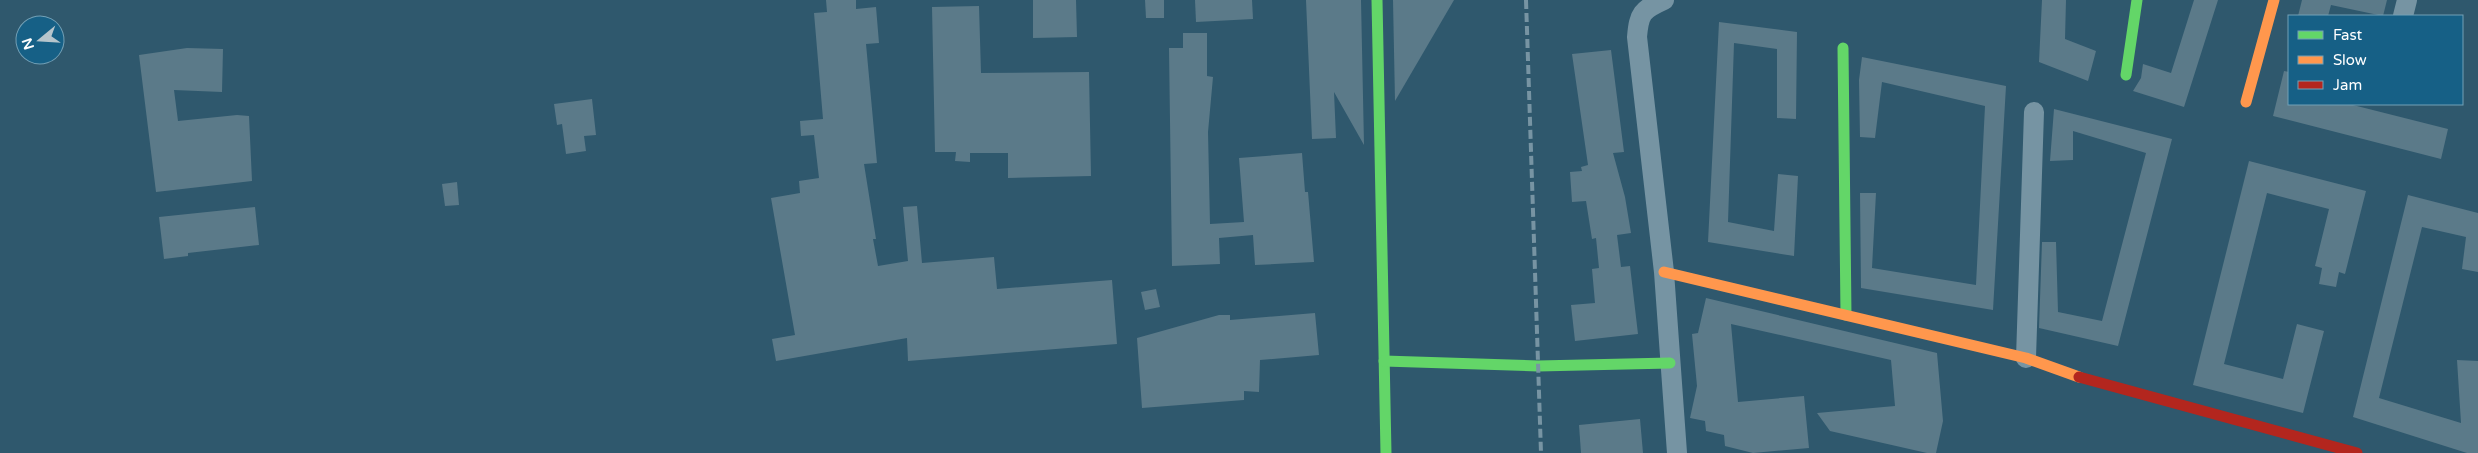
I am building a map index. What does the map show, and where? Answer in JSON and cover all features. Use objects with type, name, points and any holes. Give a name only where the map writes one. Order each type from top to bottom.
[{"type":"street","points":[[1377,0],[1386,453]]},
{"type":"street","points":[[1664,0],[1646,8],[1639,19],[1638,37],[1664,272],[1677,453]]},
{"type":"street","points":[[2126,75],[2137,0]]},
{"type":"street","points":[[2246,102],[2274,0]]},
{"type":"street","points":[[2403,15],[2407,0]]},
{"type":"street","points":[[1842,48],[1846,315]]},
{"type":"street","points":[[2026,358],[2034,112]]},
{"type":"street","points":[[1664,272],[2026,358],[2091,382],[2357,453]]},
{"type":"street","points":[[1384,361],[1538,366],[1670,363]]},
{"type":"building","points":[[826,0],[856,0],[856,9],[876,7],[879,43],[866,44],[877,163],[864,164],[876,239],[873,239],[878,266],[908,261],[903,207],[917,206],[922,263],[994,257],[997,289],[1112,280],[1117,344],[908,361],[907,338],[776,361],[772,339],[795,335],[771,198],[800,193],[799,181],[819,178],[814,135],[801,136],[800,121],[823,119],[814,13],[827,12]]},
{"type":"building","points":[[1033,0],[1076,0],[1077,37],[1033,38]]},
{"type":"building","points":[[1145,0],[1164,0],[1164,18],[1146,18]]},
{"type":"building","points":[[1195,0],[1252,0],[1253,19],[1196,22]]},
{"type":"building","points":[[1306,0],[1361,0],[1364,145],[1334,92],[1336,138],[1312,139]]},
{"type":"building","points":[[1393,0],[1454,0],[1395,101]]},
{"type":"building","points":[[2042,0],[2066,0],[2065,39],[2096,51],[2088,81],[2039,62]]},
{"type":"building","points":[[2194,0],[2218,0],[2184,107],[2133,91],[2141,78],[2143,64],[2171,73]]},
{"type":"building","points":[[2302,0],[2387,0],[2383,15],[2331,5],[2328,15],[2298,15]]},
{"type":"building","points":[[979,6],[981,73],[1089,72],[1091,176],[1008,178],[1008,153],[970,153],[970,162],[955,161],[956,152],[935,152],[932,7]]},
{"type":"building","points":[[1719,22],[1797,32],[1796,119],[1777,118],[1777,49],[1734,43],[1728,222],[1774,231],[1778,174],[1798,176],[1794,256],[1708,242]]},
{"type":"building","points":[[1183,33],[1207,33],[1207,76],[1213,77],[1208,132],[1210,224],[1244,222],[1239,158],[1302,153],[1305,192],[1308,192],[1314,262],[1255,265],[1253,235],[1219,238],[1220,264],[1172,266],[1169,48],[1183,48]]},
{"type":"building","points":[[187,48],[223,49],[222,92],[174,90],[178,121],[237,115],[249,116],[252,181],[156,192],[139,55]]},
{"type":"building","points":[[1611,50],[1624,152],[1613,153],[1625,197],[1631,233],[1617,235],[1621,267],[1630,266],[1638,334],[1575,341],[1571,305],[1595,303],[1592,269],[1599,268],[1596,238],[1592,239],[1586,201],[1572,202],[1570,172],[1582,171],[1581,167],[1588,165],[1572,54]]},
{"type":"building","points":[[1862,57],[2006,86],[1993,310],[1861,288],[1860,193],[1876,193],[1872,268],[1976,285],[1985,106],[1882,82],[1875,138],[1860,137],[1859,80]]},
{"type":"building","points":[[2284,71],[2288,72],[2288,105],[2353,105],[2448,129],[2441,159],[2273,116]]},
{"type":"building","points":[[592,99],[596,135],[584,136],[586,151],[566,154],[562,124],[557,125],[554,104]]},
{"type":"building","points":[[2054,109],[2172,139],[2118,346],[2039,328],[2042,242],[2056,242],[2058,312],[2102,321],[2146,153],[2073,131],[2073,160],[2050,161]]},
{"type":"building","points":[[2249,161],[2366,191],[2345,274],[2339,272],[2336,287],[2319,284],[2322,268],[2315,266],[2329,209],[2267,193],[2224,364],[2283,379],[2297,324],[2324,331],[2303,413],[2193,385]]},
{"type":"building","points":[[457,182],[459,205],[445,206],[442,184]]},
{"type":"building","points":[[2408,195],[2478,213],[2478,272],[2462,269],[2466,237],[2422,227],[2379,398],[2461,423],[2457,360],[2478,361],[2478,453],[2467,453],[2353,417]]},
{"type":"building","points":[[255,207],[259,245],[188,253],[188,256],[164,259],[159,217]]},
{"type":"building","points":[[1156,289],[1160,307],[1145,310],[1141,292]]},
{"type":"building","points":[[1706,298],[1937,353],[1943,421],[1936,453],[1927,453],[1830,431],[1817,413],[1895,406],[1891,360],[1731,324],[1738,402],[1804,396],[1809,448],[1753,453],[1725,446],[1724,435],[1706,431],[1705,421],[1690,418],[1697,386],[1692,334],[1698,333]]},
{"type":"building","points":[[1315,313],[1319,355],[1260,360],[1259,392],[1244,391],[1244,400],[1142,408],[1137,338],[1219,315],[1230,315],[1230,320]]},
{"type":"building","points":[[1640,419],[1643,453],[1581,453],[1579,425]]},
{"type":"railway","points":[[1526,0],[1541,453]]},
{"type":"traffic: fast","points":[[1377,0],[1386,453]]},
{"type":"traffic: fast","points":[[2126,75],[2137,0]]},
{"type":"traffic: fast","points":[[1843,48],[1846,315]]},
{"type":"traffic: fast","points":[[1384,361],[1538,366],[1670,363]]},
{"type":"traffic: slow","points":[[2246,102],[2274,0]]},
{"type":"traffic: slow","points":[[1664,272],[2026,358],[2079,377]]},
{"type":"traffic: jam","points":[[2079,377],[2357,453]]}]
